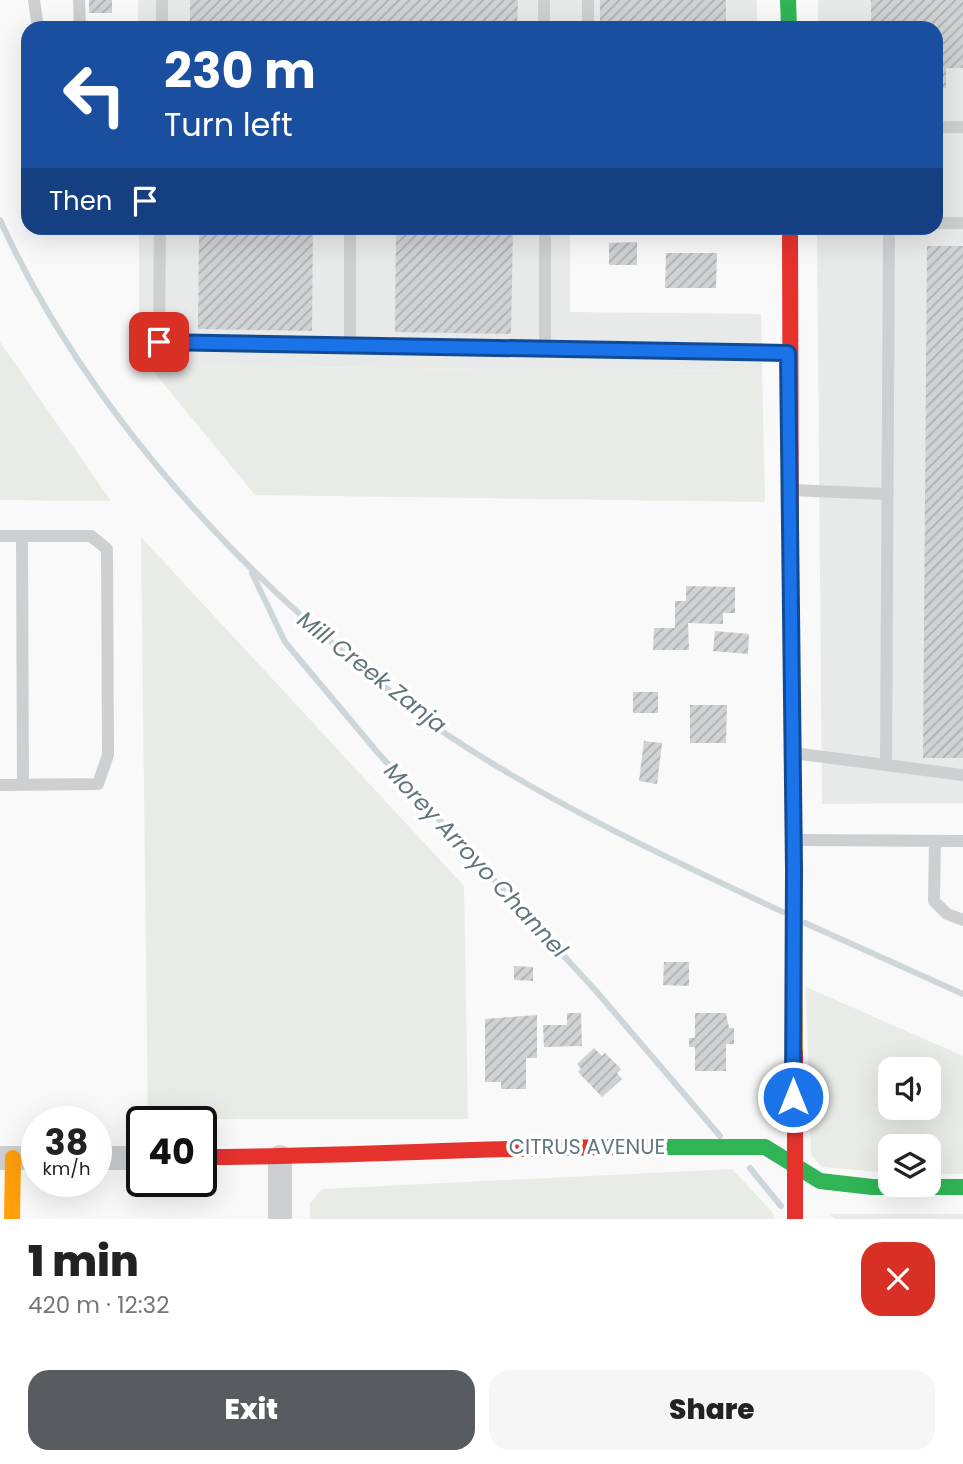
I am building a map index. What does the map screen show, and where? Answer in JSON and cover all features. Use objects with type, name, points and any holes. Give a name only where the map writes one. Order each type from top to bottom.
[{"type":"street","points":[[788,0],[789,21]]},
{"type":"street","points":[[790,235],[788,353],[794,840],[794,1219]]},
{"type":"street","name":"CITRUS AVENUE","points":[[217,1157],[280,1157],[501,1147],[765,1147],[819,1181],[963,1187]]},
{"type":"street","points":[[280,1157],[280,1219]]},
{"type":"street","points":[[12,1219],[16,1158]]},
{"type":"lane","points":[[34,0],[36,21]]},
{"type":"lane","points":[[79,0],[80,21]]},
{"type":"lane","points":[[162,0],[162,21]]},
{"type":"lane","points":[[544,0],[544,21]]},
{"type":"lane","points":[[588,0],[588,21]]},
{"type":"lane","points":[[943,127],[963,127]]},
{"type":"lane","points":[[943,223],[963,223]]},
{"type":"lane","points":[[160,235],[159,342],[788,353]]},
{"type":"lane","points":[[350,235],[350,345]]},
{"type":"lane","points":[[545,235],[545,348]]},
{"type":"lane","points":[[886,765],[889,235]]},
{"type":"lane","points":[[789,490],[888,494]]},
{"type":"lane","points":[[0,536],[90,536],[107,549],[108,741],[108,755],[98,784],[0,785]]},
{"type":"lane","points":[[22,536],[23,785]]},
{"type":"lane","points":[[793,753],[963,775]]},
{"type":"lane","points":[[794,840],[963,841]]},
{"type":"lane","points":[[935,841],[934,901],[947,914],[963,919]]},
{"type":"shaded area","points":[[138,0],[757,0],[757,21],[138,21]]},
{"type":"shaded area","points":[[818,0],[963,0],[963,803],[822,804],[817,235],[943,235],[943,21],[818,21]]},
{"type":"shaded area","points":[[139,235],[570,235],[570,312],[761,314],[762,371],[149,366],[139,350]]},
{"type":"shaded area","points":[[0,342],[111,501],[0,500]]},
{"type":"shaded area","points":[[149,366],[762,371],[765,502],[255,495]]},
{"type":"shaded area","points":[[141,537],[464,886],[468,1119],[217,1119],[217,1106],[148,1106]]},
{"type":"shaded area","points":[[806,987],[963,1056],[963,1174],[941,1174],[941,1134],[878,1134],[878,1172],[822,1167],[811,1155]]},
{"type":"shaded area","points":[[732,1169],[774,1214],[774,1219],[310,1219],[310,1203],[322,1189]]},
{"type":"shaded area","points":[[830,1214],[963,1214],[963,1219],[835,1219]]},
{"type":"building","points":[[89,0],[112,0],[112,13],[89,13]]},
{"type":"building","points":[[190,0],[518,0],[517,21],[190,21]]},
{"type":"building","points":[[600,0],[726,0],[726,21],[600,21]]},
{"type":"building","points":[[871,0],[963,0],[963,68],[946,68],[946,88],[943,88],[943,21],[871,21]]},
{"type":"building","points":[[199,235],[313,235],[312,331],[198,329]]},
{"type":"building","points":[[396,235],[513,235],[511,334],[395,332]]},
{"type":"building","points":[[637,242],[637,265],[609,265],[609,243]]},
{"type":"building","points":[[927,246],[963,246],[963,758],[923,758]]},
{"type":"building","points":[[666,253],[717,253],[716,288],[665,288]]},
{"type":"building","points":[[686,586],[735,587],[735,613],[723,613],[723,624],[688,623],[689,650],[653,650],[654,628],[675,628],[675,601],[686,601]]},
{"type":"building","points":[[715,631],[749,634],[748,654],[713,651]]},
{"type":"building","points":[[633,692],[658,692],[658,713],[633,713]]},
{"type":"building","points":[[690,705],[727,705],[726,743],[690,743]]},
{"type":"building","points":[[644,741],[662,743],[657,784],[639,781]]},
{"type":"building","points":[[664,962],[689,962],[689,986],[663,985]]},
{"type":"building","points":[[514,966],[533,967],[533,981],[514,980]]},
{"type":"building","points":[[567,1013],[581,1013],[582,1046],[544,1047],[543,1025],[567,1025]]},
{"type":"building","points":[[695,1013],[726,1013],[729,1028],[734,1028],[734,1044],[726,1044],[726,1071],[695,1071],[695,1047],[689,1047],[689,1038],[695,1038]]},
{"type":"building","points":[[537,1015],[537,1058],[526,1058],[526,1089],[501,1089],[501,1082],[485,1082],[485,1019]]},
{"type":"building","points":[[594,1048],[602,1056],[605,1053],[621,1069],[617,1073],[622,1079],[602,1097],[578,1072],[581,1069],[577,1064]]},
{"type":"waterway","name":"Mill Creek Zanja","points":[[0,220],[33,285],[70,348],[112,408],[157,466],[206,522],[311,624],[416,712],[473,752],[604,826],[783,912]]},
{"type":"waterway","name":"Morey Arroyo Channel","points":[[252,573],[285,642],[378,753],[596,991],[720,1136]]},
{"type":"waterway","name":"Mill Creek Zanja","points":[[805,923],[963,994]]},
{"type":"waterway","name":"Morey Arroyo Channel","points":[[750,1168],[781,1206]]},
{"type":"traffic: fast","points":[[788,0],[789,21]]},
{"type":"traffic: fast","points":[[633,1147],[765,1147],[820,1181],[872,1187],[963,1187]]},
{"type":"traffic: slow","points":[[791,572],[795,1053]]},
{"type":"traffic: slow","points":[[12,1219],[13,1158]]},
{"type":"traffic: jam","points":[[790,235],[791,572]]},
{"type":"traffic: jam","points":[[795,1053],[795,1219]]},
{"type":"traffic: jam","points":[[217,1157],[633,1147]]},
{"type":"route","points":[[159,342],[788,353],[794,869],[793,1097]]}]
